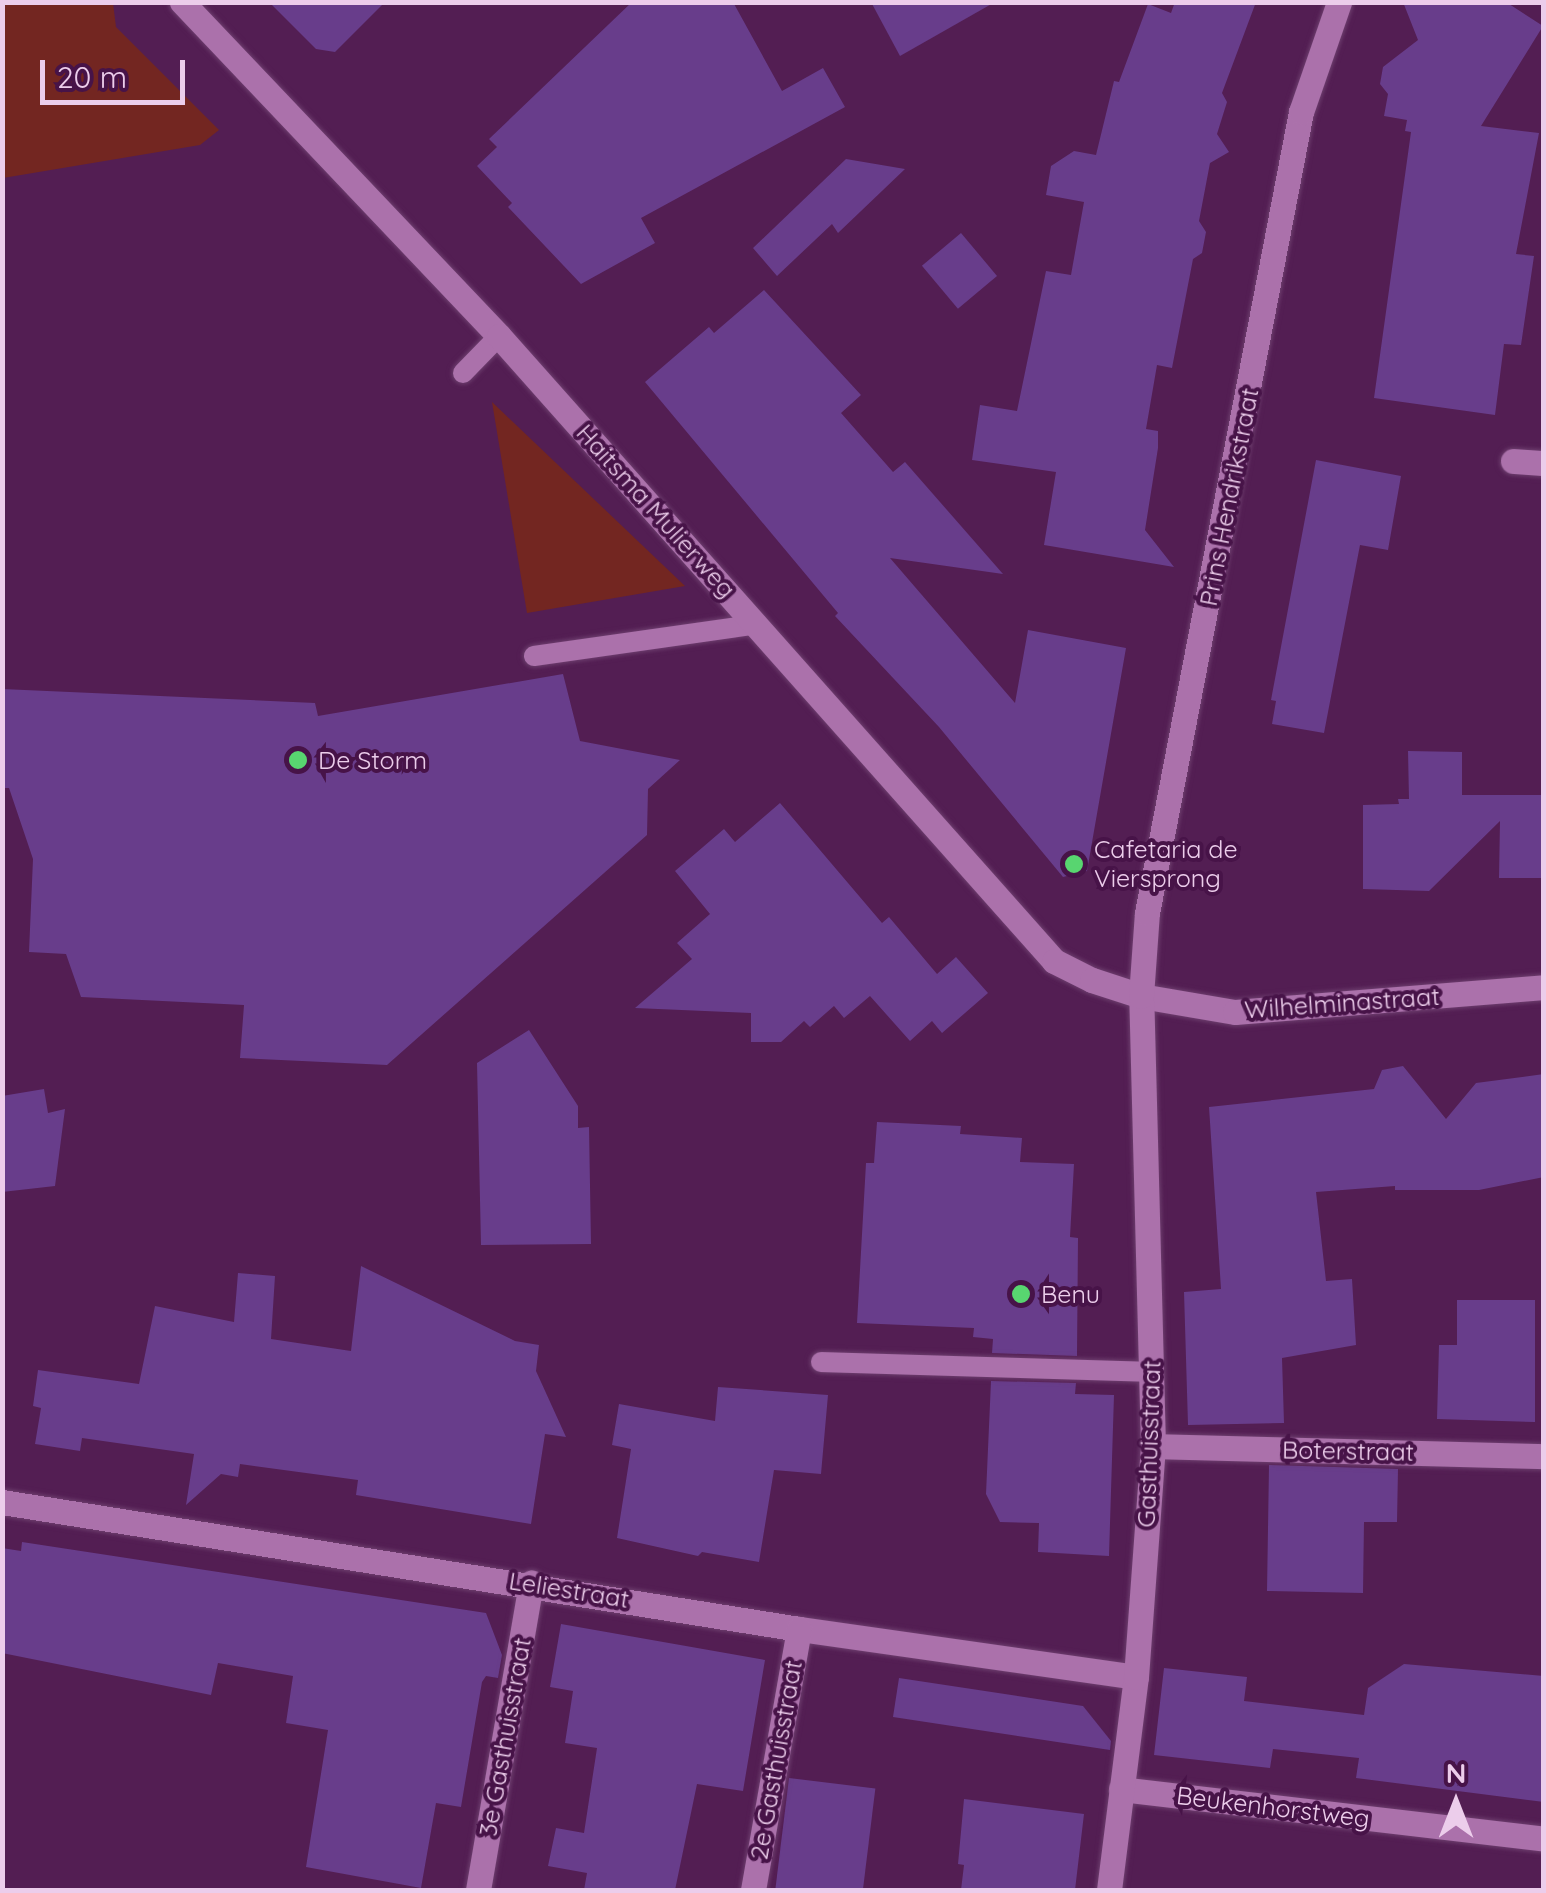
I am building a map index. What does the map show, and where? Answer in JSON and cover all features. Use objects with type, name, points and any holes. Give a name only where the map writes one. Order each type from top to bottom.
[{"type":"street","name":"Haitsma Mulierweg","points":[[182,2],[499,336],[1054,961],[1092,980],[1141,996]]},
{"type":"street","name":"Prins Hendrikstraat","points":[[1141,996],[1147,913],[1300,112],[1339,2]]},
{"type":"street","points":[[1513,462],[1544,464]]},
{"type":"street","name":"Wilhelminastraat","points":[[1141,996],[1236,1012],[1544,987]]},
{"type":"street","name":"Gasthuisstraat","points":[[1109,1890],[1136,1677],[1153,1446],[1141,996]]},
{"type":"street","name":"Boterstraat","points":[[1153,1446],[1544,1456]]},
{"type":"street","name":"Leliestraat","points":[[2,1502],[531,1583],[799,1629],[1136,1677]]},
{"type":"street","name":"3e Gasthuisstraat","points":[[478,1890],[531,1583]]},
{"type":"street","name":"2e Gasthuisstraat","points":[[753,1890],[799,1629]]},
{"type":"street","name":"Beukenhorstweg","points":[[1121,1789],[1544,1839]]},
{"type":"lane","points":[[463,373],[499,336]]},
{"type":"lane","points":[[534,656],[758,624]]},
{"type":"lane","points":[[821,1362],[1153,1372]]},
{"type":"shaded area","points":[[3,2],[113,3],[116,27],[219,130],[200,145],[3,178]]},
{"type":"shaded area","points":[[492,402],[685,586],[527,613]]},
{"type":"building","points":[[269,2],[385,2],[335,52],[316,49]]},
{"type":"building","points":[[632,2],[733,2],[782,91],[823,68],[845,107],[641,218],[655,243],[581,284],[508,207],[512,203],[477,166],[497,147],[489,139]]},
{"type":"building","points":[[871,2],[995,2],[900,56]]},
{"type":"building","points":[[1175,2],[1256,2],[1222,93],[1227,102],[1217,134],[1229,152],[1210,163],[1199,221],[1206,232],[1202,253],[1193,259],[1172,368],[1157,365],[1146,429],[1158,431],[1158,448],[1145,530],[1174,567],[1044,545],[1056,472],[972,460],[980,405],[1017,411],[1046,271],[1071,275],[1084,202],[1046,195],[1051,166],[1074,151],[1096,155],[1114,81],[1119,82],[1148,4],[1171,13]]},
{"type":"building","points":[[1403,2],[1506,2],[1543,26],[1481,126],[1539,133],[1516,254],[1534,256],[1521,345],[1504,344],[1495,415],[1374,398],[1411,132],[1405,131],[1407,120],[1384,116],[1388,94],[1380,84],[1383,67],[1418,40]]},
{"type":"building","points":[[846,159],[905,169],[838,233],[832,224],[777,276],[753,248]]},
{"type":"building","points":[[961,233],[997,276],[958,309],[922,266]]},
{"type":"building","points":[[764,290],[861,395],[841,413],[893,472],[905,462],[1003,574],[890,558],[1015,703],[1028,630],[1126,648],[1087,871],[1063,877],[939,727],[835,616],[838,613],[645,382],[709,327],[714,333]]},
{"type":"building","points":[[1316,460],[1401,476],[1388,550],[1360,545],[1324,733],[1272,724],[1276,701],[1271,700]]},
{"type":"building","points":[[563,674],[580,741],[680,760],[648,789],[647,835],[387,1065],[240,1058],[244,1005],[81,997],[66,954],[29,952],[33,859],[9,788],[2,788],[2,689],[315,703],[318,716]]},
{"type":"building","points":[[1408,751],[1462,752],[1462,795],[1544,795],[1544,878],[1499,878],[1500,821],[1429,891],[1363,889],[1363,805],[1399,804],[1398,799],[1409,799]]},
{"type":"building","points":[[780,803],[882,923],[889,917],[937,974],[956,957],[988,993],[942,1033],[932,1021],[910,1041],[870,996],[844,1018],[834,1006],[810,1027],[804,1021],[781,1042],[751,1042],[751,1013],[635,1008],[692,959],[677,943],[710,914],[675,871],[724,829],[735,842]]},
{"type":"building","points":[[529,1030],[578,1106],[578,1128],[589,1127],[591,1244],[481,1245],[477,1063]]},
{"type":"building","points":[[1403,1066],[1446,1119],[1476,1083],[1544,1074],[1544,1177],[1479,1190],[1395,1190],[1395,1186],[1316,1192],[1326,1281],[1352,1279],[1356,1345],[1282,1358],[1284,1423],[1188,1425],[1184,1292],[1221,1289],[1209,1107],[1374,1089],[1382,1070]]},
{"type":"building","points":[[44,1089],[48,1113],[65,1109],[55,1186],[2,1192],[2,1096]]},
{"type":"building","points":[[877,1122],[961,1126],[960,1134],[1022,1138],[1020,1162],[1074,1164],[1070,1237],[1078,1238],[1077,1356],[992,1353],[993,1339],[973,1337],[974,1328],[857,1323],[866,1163],[874,1163]]},
{"type":"building","points":[[361,1266],[515,1341],[539,1345],[536,1371],[566,1437],[545,1434],[531,1524],[356,1495],[358,1480],[240,1464],[238,1477],[221,1474],[186,1505],[194,1454],[82,1438],[80,1451],[35,1444],[41,1408],[33,1406],[38,1370],[139,1384],[155,1306],[234,1322],[238,1273],[275,1276],[271,1339],[351,1351]]},
{"type":"building","points":[[1457,1300],[1535,1300],[1535,1422],[1437,1419],[1439,1345],[1457,1345]]},
{"type":"building","points":[[991,1381],[1076,1383],[1075,1394],[1114,1395],[1109,1556],[1038,1552],[1039,1523],[1000,1522],[986,1494]]},
{"type":"building","points":[[718,1387],[828,1395],[821,1474],[774,1470],[759,1562],[702,1552],[698,1556],[617,1538],[631,1449],[612,1445],[619,1404],[715,1421]]},
{"type":"building","points":[[1269,1465],[1398,1469],[1397,1522],[1364,1522],[1363,1593],[1267,1591]]},
{"type":"building","points":[[22,1542],[486,1613],[502,1655],[498,1678],[486,1676],[482,1682],[461,1807],[436,1803],[421,1888],[306,1867],[328,1730],[286,1723],[293,1676],[218,1663],[211,1695],[2,1653],[2,1548],[21,1551]]},
{"type":"building","points":[[561,1624],[765,1660],[743,1791],[697,1784],[675,1890],[584,1890],[587,1873],[548,1866],[556,1828],[584,1833],[597,1748],[565,1743],[573,1691],[550,1687]]},
{"type":"building","points":[[1404,1664],[1544,1676],[1544,1802],[1356,1778],[1359,1758],[1273,1749],[1270,1768],[1154,1755],[1164,1668],[1247,1677],[1244,1701],[1364,1715],[1368,1688]]},
{"type":"building","points":[[899,1678],[1083,1706],[1111,1741],[1110,1750],[893,1717]]},
{"type":"building","points":[[789,1778],[875,1789],[863,1890],[775,1890]]},
{"type":"building","points":[[964,1799],[1084,1814],[1075,1890],[961,1890],[964,1865],[958,1864]]},
{"type":"place","name":"De Storm","points":[[298,760]]},
{"type":"place","name":"Cafetaria de Viersprong","points":[[1074,864]]},
{"type":"place","name":"Benu","points":[[1021,1294]]}]
